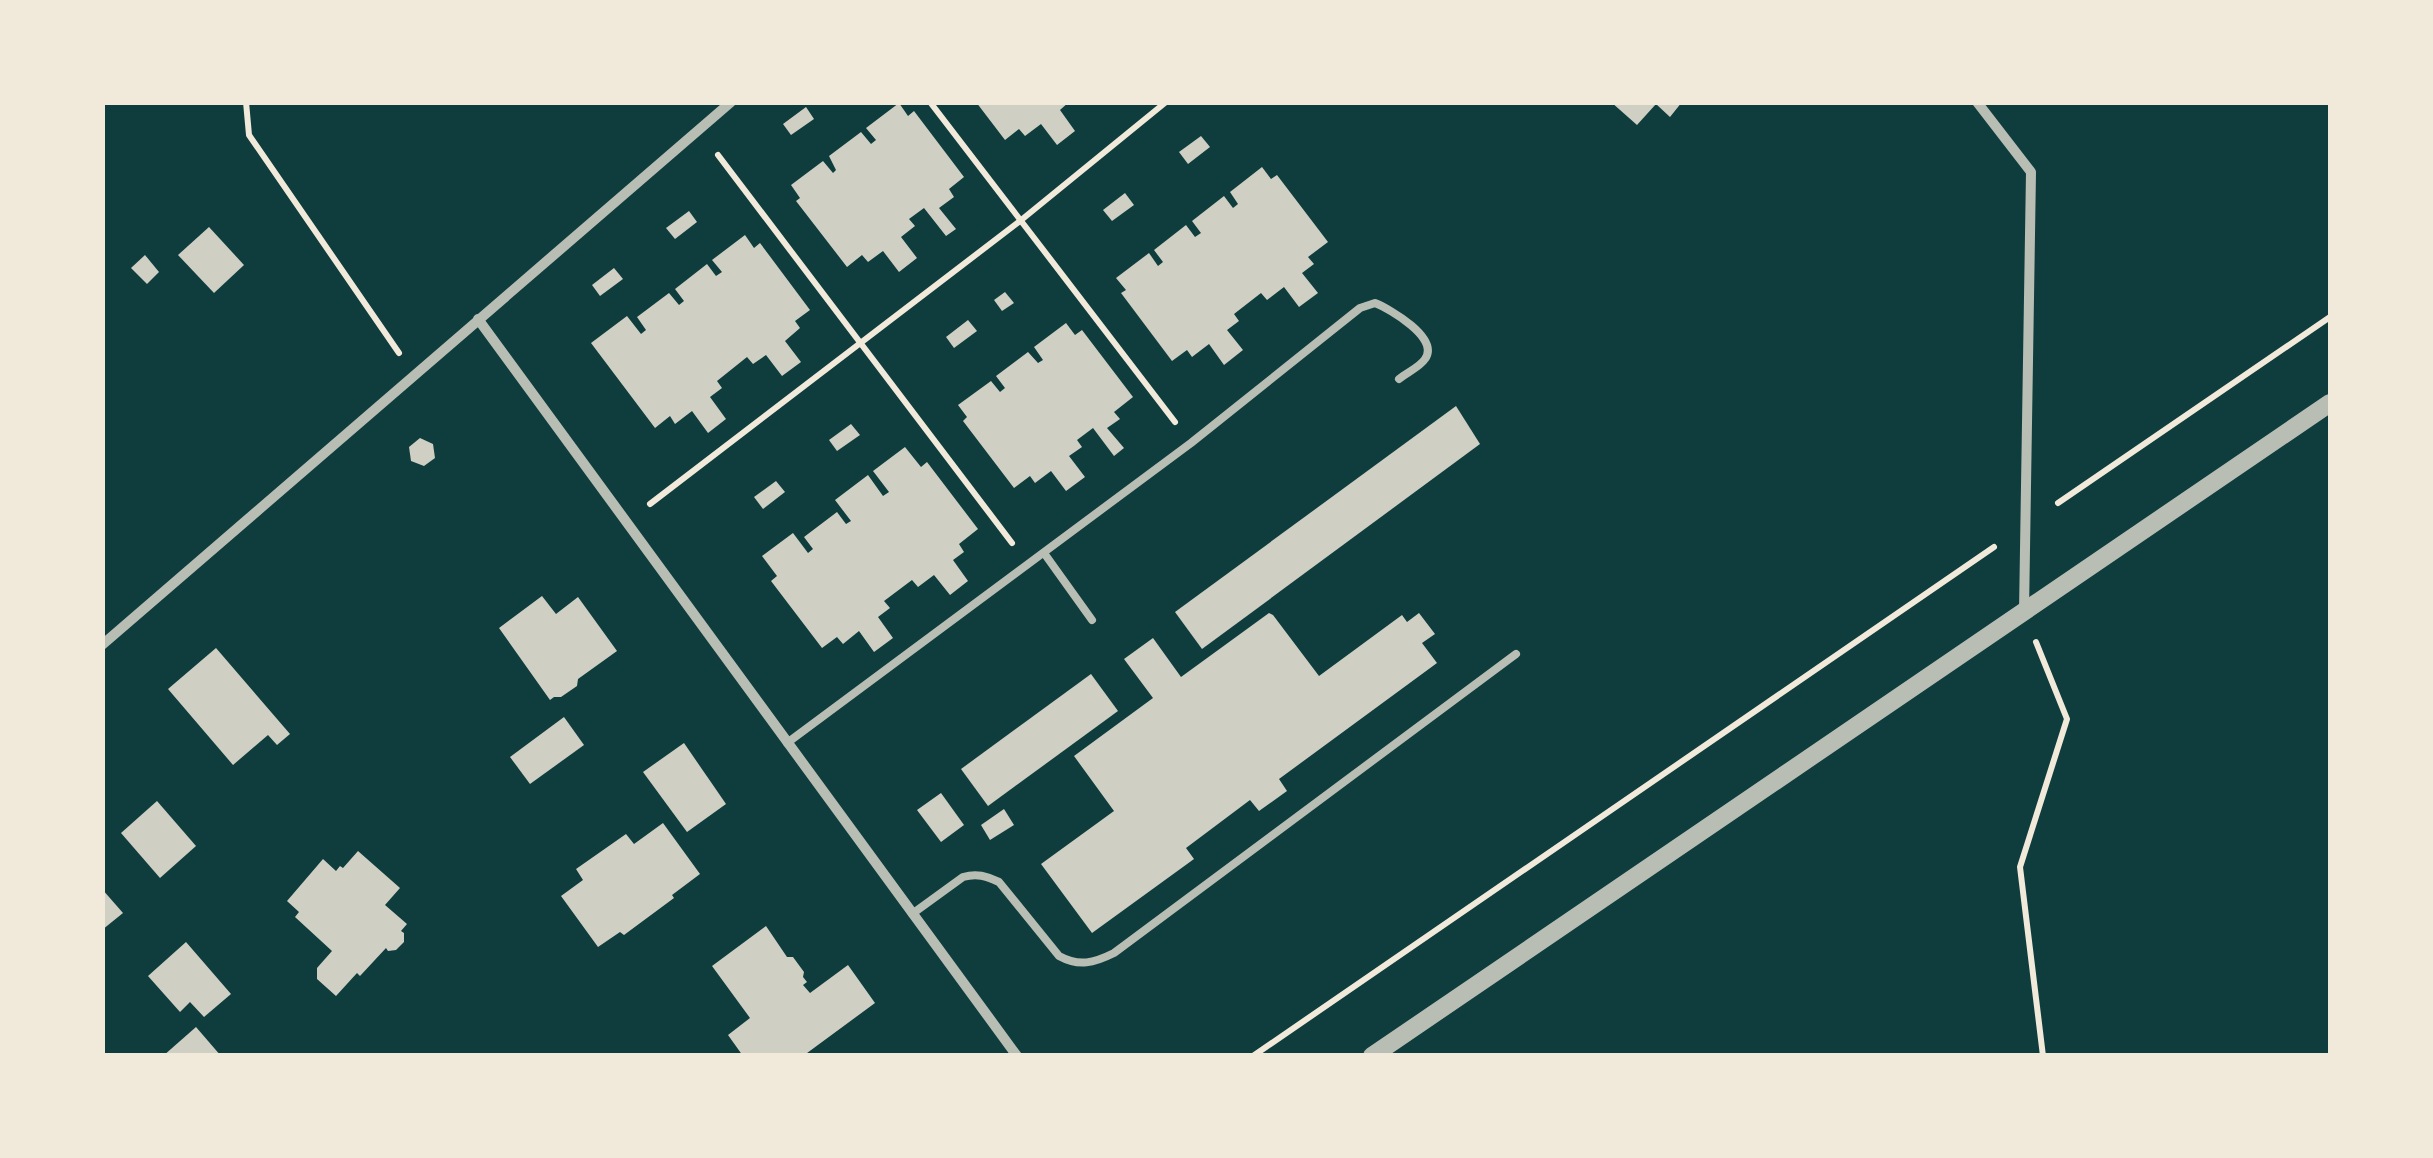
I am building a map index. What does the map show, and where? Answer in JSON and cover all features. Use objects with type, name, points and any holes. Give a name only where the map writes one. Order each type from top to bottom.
[{"type":"street","points":[[102,645],[731,102]]},
{"type":"street","points":[[1977,102],[2031,172],[2024,614]]},
{"type":"street","points":[[478,319],[1017,1056]]},
{"type":"street","points":[[1372,1056],[2330,403]]},
{"type":"lane","points":[[787,742],[1192,443],[1360,308],[1375,303],[1391,310],[1408,321],[1425,342],[1426,358],[1398,379]]},
{"type":"lane","points":[[1044,554],[1092,620]]},
{"type":"lane","points":[[912,914],[963,876],[984,876],[998,882],[1059,956],[1087,964],[1100,960],[1516,654]]},
{"type":"path","points":[[246,102],[249,136],[414,375]]},
{"type":"path","points":[[930,102],[1192,443]]},
{"type":"path","points":[[627,521],[1020,220],[1166,102]]},
{"type":"path","points":[[698,130],[1028,564]]},
{"type":"path","points":[[1253,1056],[2330,317]]},
{"type":"path","points":[[2024,614],[2067,719],[2020,866],[2043,1056]]},
{"type":"building","points":[[976,102],[1069,102],[1060,110],[1075,131],[1057,145],[1041,124],[1025,136],[1019,129],[1005,140]]},
{"type":"building","points":[[1611,102],[1682,102],[1670,117],[1656,104],[1637,125]]},
{"type":"building","points":[[899,103],[908,116],[914,111],[964,177],[949,189],[954,197],[939,208],[956,229],[946,236],[924,208],[909,219],[915,226],[901,237],[917,258],[899,272],[883,251],[868,262],[862,255],[847,267],[796,201],[800,198],[791,185],[823,161],[833,173],[836,170],[829,156],[861,132],[871,144],[876,140],[866,128]]},
{"type":"building","points":[[806,107],[814,119],[791,135],[783,124]]},
{"type":"building","points":[[1201,136],[1210,147],[1188,164],[1179,152]]},
{"type":"building","points":[[1262,167],[1271,179],[1277,175],[1328,242],[1308,257],[1314,264],[1302,273],[1318,293],[1299,307],[1284,287],[1267,300],[1261,293],[1234,314],[1239,321],[1227,330],[1243,350],[1224,365],[1209,344],[1192,357],[1187,350],[1172,361],[1121,293],[1126,290],[1116,278],[1149,253],[1158,266],[1163,262],[1154,250],[1186,225],[1195,237],[1201,233],[1192,221],[1224,196],[1233,208],[1238,204],[1230,192]]},
{"type":"building","points":[[1125,193],[1134,205],[1112,221],[1103,210]]},
{"type":"building","points":[[689,211],[697,222],[675,239],[666,228]]},
{"type":"building","points":[[209,227],[244,265],[214,293],[178,255]]},
{"type":"building","points":[[745,235],[754,248],[760,243],[810,310],[795,321],[800,328],[785,341],[801,362],[782,376],[766,355],[753,364],[747,357],[717,381],[722,388],[710,397],[726,419],[708,433],[692,411],[675,424],[670,416],[655,428],[591,343],[627,316],[641,334],[646,330],[637,317],[669,293],[679,305],[684,301],[675,289],[707,264],[716,276],[722,272],[712,260]]},
{"type":"building","points":[[145,255],[159,272],[147,284],[131,268]]},
{"type":"building","points":[[614,268],[623,279],[600,296],[592,285]]},
{"type":"building","points":[[1005,292],[1014,303],[1002,311],[994,300]]},
{"type":"building","points":[[968,320],[977,331],[954,348],[946,337]]},
{"type":"building","points":[[1066,323],[1075,335],[1082,330],[1133,397],[1114,412],[1120,419],[1107,428],[1124,448],[1114,456],[1093,428],[1077,440],[1082,447],[1069,456],[1085,477],[1066,491],[1051,471],[1035,483],[1030,476],[1014,488],[963,421],[967,417],[958,405],[991,381],[1000,392],[1005,388],[996,376],[1028,352],[1038,363],[1043,360],[1034,347]]},
{"type":"building","points":[[1456,406],[1480,444],[1202,649],[1175,612]]},
{"type":"building","points":[[851,424],[860,435],[837,451],[829,440]]},
{"type":"building","points":[[420,438],[433,444],[435,458],[424,466],[411,461],[409,447]]},
{"type":"building","points":[[905,447],[921,467],[927,462],[978,529],[959,544],[964,552],[953,560],[968,581],[950,595],[934,575],[918,587],[912,580],[884,601],[890,608],[878,617],[893,638],[874,652],[859,631],[843,644],[837,637],[822,648],[771,581],[777,576],[762,556],[793,533],[808,553],[813,549],[804,537],[837,512],[846,524],[851,521],[835,500],[868,475],[883,496],[889,492],[873,471]]},
{"type":"building","points":[[776,481],[785,492],[763,509],[754,497]]},
{"type":"building","points":[[542,596],[556,614],[578,597],[617,651],[578,679],[577,686],[550,700],[499,628]]},
{"type":"building","points":[[1269,613],[1319,676],[1402,615],[1407,622],[1419,613],[1435,634],[1422,643],[1437,663],[1279,779],[1287,791],[1259,811],[1250,800],[1186,848],[1194,859],[1092,933],[1041,864],[1114,811],[1074,756],[1153,698],[1124,659],[1153,638],[1181,677]]},
{"type":"building","points":[[216,648],[290,734],[277,745],[268,735],[233,765],[168,689]]},
{"type":"building","points":[[1091,674],[1118,711],[988,806],[961,769]]},
{"type":"building","points":[[564,717],[584,745],[530,784],[510,757]]},
{"type":"building","points":[[684,743],[726,804],[687,832],[643,772]]},
{"type":"building","points":[[941,793],[964,825],[941,842],[917,810]]},
{"type":"building","points":[[157,801],[196,846],[160,878],[121,833]]},
{"type":"building","points":[[1004,809],[1014,825],[990,840],[981,825]]},
{"type":"building","points":[[663,823],[700,874],[624,935],[620,932],[598,947],[561,896],[583,880],[576,869],[626,834],[634,844]]},
{"type":"building","points":[[358,851],[400,888],[385,905],[407,924],[401,931],[404,942],[396,950],[386,948],[336,996],[317,979],[317,968],[332,951],[295,917],[299,912],[287,901],[323,859],[336,871]]},
{"type":"building","points":[[102,889],[123,913],[102,930]]},
{"type":"building","points":[[766,926],[787,957],[793,957],[804,972],[807,982],[803,985],[810,993],[848,965],[875,1003],[803,1056],[743,1056],[728,1035],[750,1018],[712,966]]},
{"type":"building","points":[[186,942],[231,994],[204,1017],[190,1002],[180,1012],[148,976]]},
{"type":"building","points":[[196,1027],[221,1056],[163,1056]]}]
